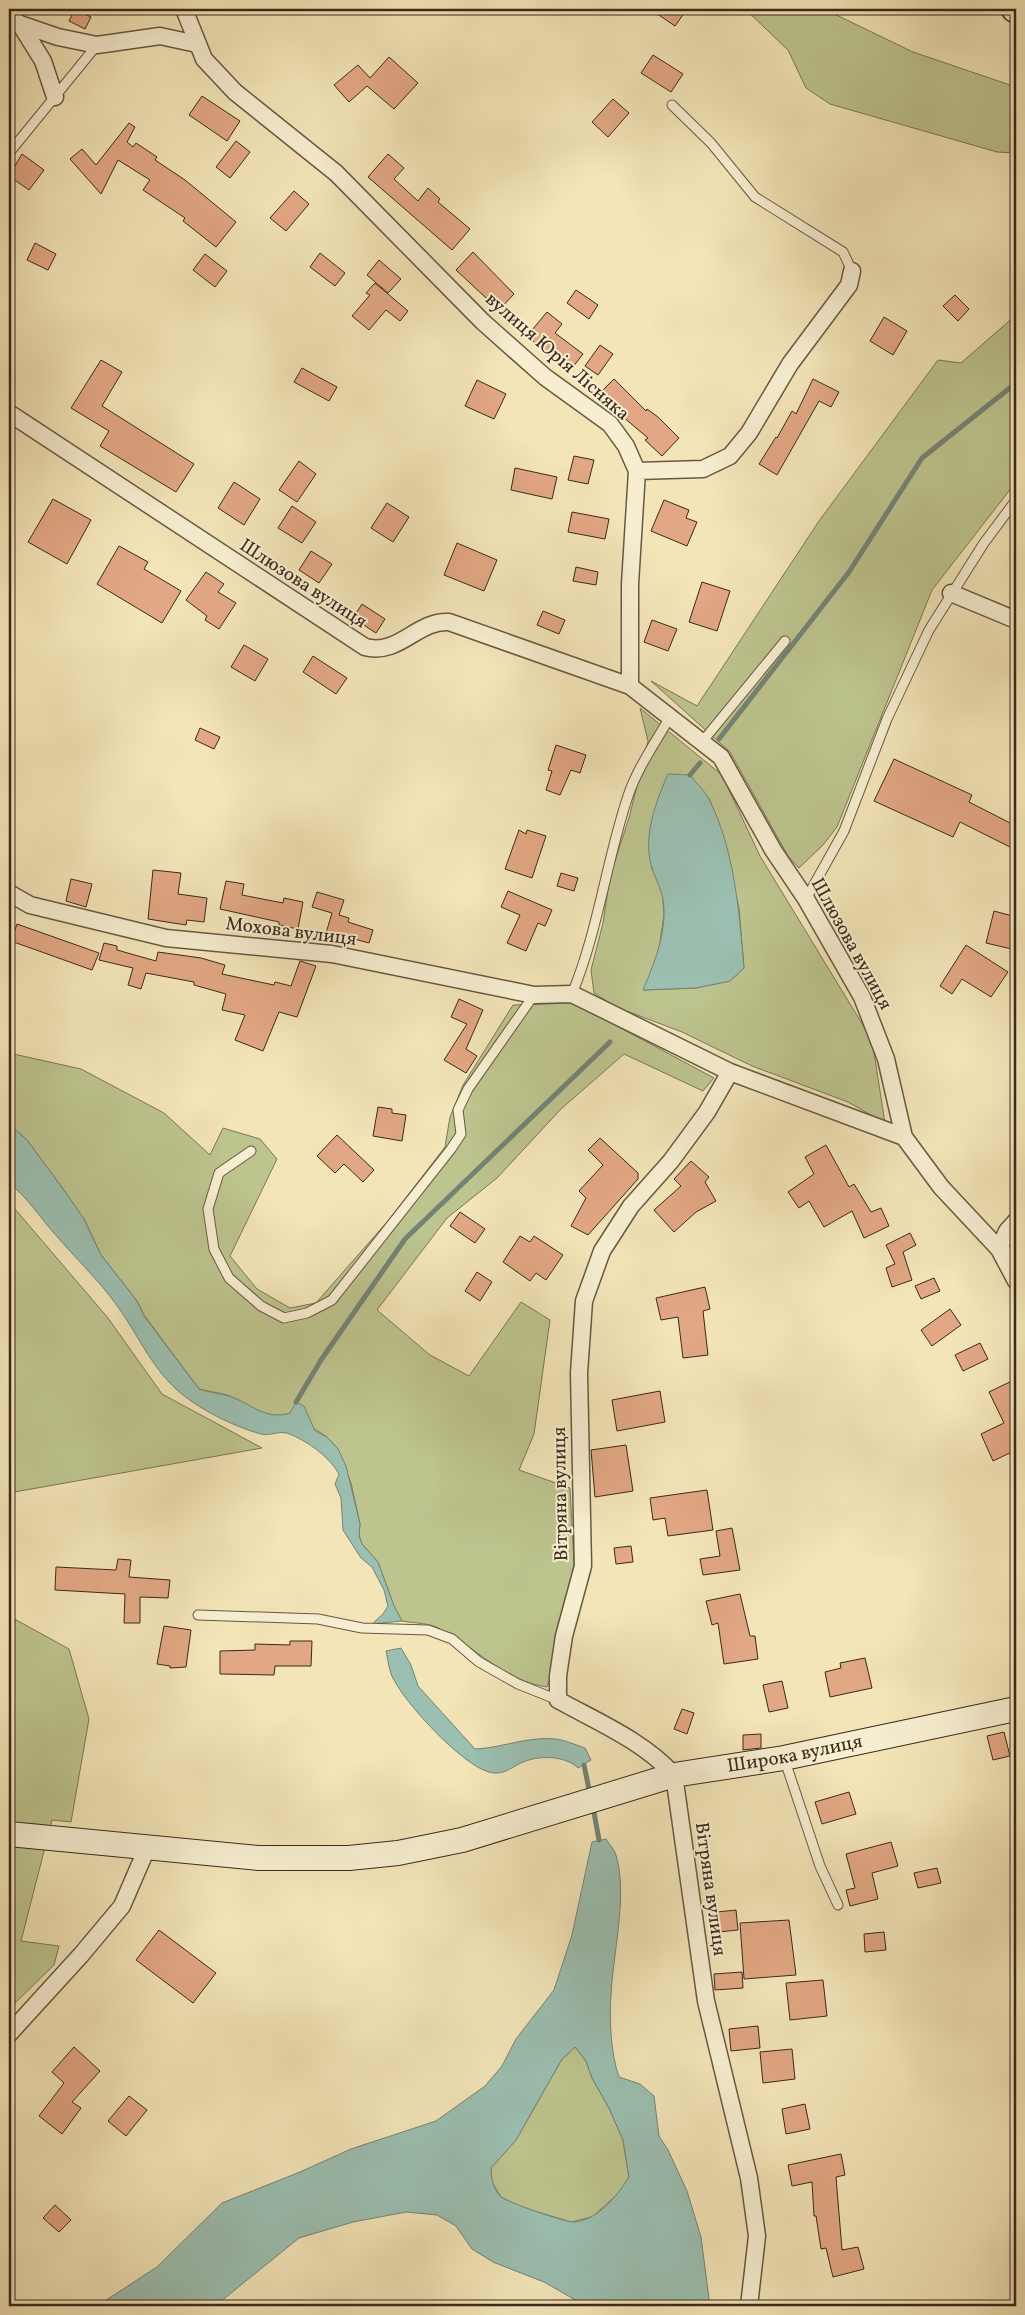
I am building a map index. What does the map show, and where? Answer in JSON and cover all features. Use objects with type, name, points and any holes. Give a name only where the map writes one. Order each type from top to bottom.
[{"type":"main road","name":"Широка вулиця","points":[[9,1834],[258,1858],[349,1858],[398,1853],[462,1840],[674,1775],[784,1758],[1016,1709]]},
{"type":"street","name":"вулиця Юрія Лісняка","points":[[184,9],[204,59],[234,92],[336,173],[484,322],[544,377],[610,424],[626,446],[637,471]]},
{"type":"street","points":[[14,20],[58,37],[97,45],[160,36],[197,44]]},
{"type":"street","points":[[14,20],[43,60],[55,97]]},
{"type":"street","points":[[630,686],[630,584],[637,471],[703,469],[730,456],[749,433],[790,364],[849,285],[852,271]]},
{"type":"street","name":"Шлюзова вулиця","points":[[9,413],[365,647],[376,650],[398,644],[430,625],[449,622],[630,686],[721,757],[773,850],[806,899],[862,997],[886,1059],[904,1137],[941,1187],[999,1249],[1016,1281]]},
{"type":"street","points":[[951,593],[1016,620]]},
{"type":"street","name":"Мохова вулиця","points":[[9,893],[30,905],[166,938],[332,954],[534,995],[572,994]]},
{"type":"street","points":[[572,994],[730,1072],[904,1137]]},
{"type":"street","name":"Вітряна вулиця","points":[[558,1700],[558,1676],[564,1636],[583,1566],[579,1373],[584,1301],[602,1251],[631,1206],[671,1161],[707,1112],[730,1072]]},
{"type":"street","points":[[1016,1221],[1007,1231],[999,1249],[1016,1261]]},
{"type":"street","points":[[558,1700],[624,1736],[661,1761],[674,1775]]},
{"type":"street","name":"Вітряна вулиця","points":[[674,1775],[706,2001],[749,2178],[757,2236],[749,2306]]},
{"type":"street","points":[[9,2034],[81,1955],[122,1906],[147,1848]]},
{"type":"lane","points":[[9,153],[97,45]]},
{"type":"lane","points":[[672,105],[711,143],[755,197],[843,252],[852,271]]},
{"type":"lane","points":[[806,899],[844,831],[887,719],[929,630],[984,543],[1016,500]]},
{"type":"lane","points":[[702,742],[785,641]]},
{"type":"lane","points":[[572,994],[584,966],[628,797],[652,747],[670,717]]},
{"type":"lane","points":[[251,1151],[218,1173],[208,1209],[214,1248],[230,1278],[261,1306],[284,1318],[308,1313],[332,1300],[452,1149],[461,1134],[458,1110],[468,1089],[534,995]]},
{"type":"lane","points":[[198,1615],[318,1619],[362,1628],[428,1630],[452,1639],[479,1662],[518,1684],[558,1700]]},
{"type":"lane","points":[[784,1758],[820,1866],[838,1905]]},
{"type":"green space","points":[[745,9],[824,9],[913,52],[1016,87],[1016,153],[997,152],[830,104],[806,88],[788,50]]},
{"type":"green space","points":[[1016,315],[1016,482],[932,590],[837,827],[823,845],[799,868],[788,856],[730,752],[651,681],[697,706],[819,521],[938,360],[961,363]]},
{"type":"green space","points":[[640,708],[722,775],[760,856],[872,1040],[885,1123],[848,1102],[752,1066],[682,1032],[616,1007],[594,993],[591,970],[603,923],[610,876],[629,818],[648,741]],"holes":[[[709,798],[722,834],[739,908],[744,968],[730,981],[696,988],[644,990],[658,955],[664,915],[662,888],[651,867]]]},
{"type":"green space","points":[[574,1003],[714,1078],[703,1091],[624,1054],[561,1109],[497,1178],[447,1218],[377,1310],[430,1355],[469,1376],[521,1302],[550,1320],[534,1434],[519,1470],[570,1488],[574,1564],[555,1662],[547,1687],[517,1678],[436,1627],[402,1621],[394,1606],[378,1562],[362,1544],[359,1535],[360,1524],[351,1483],[338,1449],[327,1437],[290,1413],[279,1417],[258,1411],[227,1395],[199,1389],[144,1315],[137,1301],[101,1255],[84,1219],[66,1193],[27,1140],[9,1124],[9,1053],[81,1069],[164,1113],[210,1155],[223,1128],[260,1139],[277,1159],[230,1256],[257,1289],[290,1308],[316,1303],[387,1222],[445,1147],[450,1117],[463,1085],[513,1005]]},
{"type":"green space","points":[[9,1202],[108,1318],[162,1394],[262,1448],[9,1493]]},
{"type":"green space","points":[[9,1616],[69,1649],[89,1719],[71,1822],[52,1820],[21,1941],[59,1946],[54,1965],[9,2009]]},
{"type":"green space","points":[[575,2047],[586,2061],[592,2078],[609,2108],[623,2140],[629,2178],[619,2193],[592,2217],[571,2222],[518,2206],[501,2197],[491,2181],[491,2168],[516,2140],[562,2059]]},
{"type":"shaded area","points":[[668,774],[690,775],[707,796],[718,819],[725,839],[734,882],[744,968],[730,981],[696,988],[643,990],[662,935],[663,902],[661,890],[649,856],[649,844],[655,808]]},
{"type":"shaded area","points":[[9,1124],[27,1140],[66,1193],[84,1219],[101,1255],[137,1301],[144,1316],[199,1389],[229,1396],[273,1415],[290,1413],[296,1402],[304,1406],[315,1431],[327,1437],[338,1449],[346,1466],[360,1524],[359,1536],[362,1544],[378,1562],[394,1606],[402,1621],[372,1624],[383,1614],[388,1606],[384,1590],[372,1567],[361,1558],[343,1530],[341,1498],[335,1484],[339,1474],[335,1467],[316,1449],[294,1436],[287,1433],[261,1434],[241,1427],[200,1407],[172,1386],[155,1365],[111,1297],[27,1200],[9,1183]]},
{"type":"shaded area","points":[[401,1648],[411,1665],[418,1686],[475,1749],[535,1739],[555,1739],[567,1741],[585,1748],[591,1760],[578,1768],[558,1759],[535,1759],[528,1760],[498,1773],[489,1772],[478,1767],[436,1733],[401,1691],[391,1673],[386,1651]]},
{"type":"shaded area","points":[[606,1839],[615,1853],[621,1888],[610,2005],[612,2048],[616,2068],[619,2077],[640,2084],[654,2096],[659,2136],[668,2150],[687,2191],[701,2237],[710,2306],[586,2306],[544,2282],[493,2262],[472,2249],[456,2226],[437,2215],[406,2212],[353,2222],[299,2238],[215,2306],[97,2306],[157,2267],[222,2203],[300,2172],[351,2149],[436,2121],[485,2086],[502,2066],[516,2039],[554,1990],[572,1935],[592,1842]],"holes":[[[575,2047],[586,2061],[592,2078],[609,2108],[623,2140],[629,2177],[613,2199],[598,2213],[582,2221],[573,2222],[559,2219],[504,2199],[500,2196],[493,2183],[491,2168],[516,2140],[562,2059]]]},
{"type":"building","points":[[75,9],[91,17],[85,29],[69,21]]},
{"type":"building","points":[[650,9],[687,9],[675,26]]},
{"type":"building","points":[[653,55],[683,74],[671,92],[641,73]]},
{"type":"building","points":[[389,57],[418,83],[394,109],[367,86],[349,102],[334,85],[358,65],[370,78]]},
{"type":"building","points":[[202,96],[240,121],[227,141],[189,115]]},
{"type":"building","points":[[613,99],[629,113],[608,137],[592,122]]},
{"type":"building","points":[[129,123],[135,127],[127,142],[133,147],[136,143],[157,157],[155,160],[185,180],[236,222],[216,247],[183,221],[185,218],[143,190],[150,180],[118,160],[101,194],[70,159],[82,149],[96,165]]},
{"type":"building","points":[[236,141],[250,152],[230,178],[216,167]]},
{"type":"building","points":[[22,154],[44,170],[29,190],[9,176]]},
{"type":"building","points":[[388,154],[404,168],[394,179],[418,201],[428,188],[440,199],[438,202],[470,229],[452,250],[368,177]]},
{"type":"building","points":[[294,191],[309,204],[286,231],[270,218]]},
{"type":"building","points":[[35,243],[56,254],[48,270],[27,260]]},
{"type":"building","points":[[473,252],[514,294],[499,310],[456,270]]},
{"type":"building","points":[[320,253],[345,273],[335,286],[310,267]]},
{"type":"building","points":[[205,254],[227,271],[215,287],[193,270]]},
{"type":"building","points":[[379,260],[401,279],[388,293],[367,275]]},
{"type":"building","points":[[375,283],[408,311],[400,321],[386,310],[369,330],[352,316],[370,295],[366,293]]},
{"type":"building","points":[[576,290],[598,305],[589,319],[567,303]]},
{"type":"building","points":[[955,295],[969,309],[958,321],[943,306]]},
{"type":"building","points":[[547,312],[562,324],[555,333],[583,354],[569,372],[527,336]]},
{"type":"building","points":[[884,317],[907,331],[893,355],[870,341]]},
{"type":"building","points":[[600,345],[613,354],[598,375],[585,366]]},
{"type":"building","points":[[101,360],[122,372],[102,406],[194,464],[176,492],[100,446],[109,431],[71,408]]},
{"type":"building","points":[[302,368],[337,387],[329,401],[294,382]]},
{"type":"building","points":[[614,379],[646,411],[647,409],[658,417],[679,438],[662,456],[645,440],[648,438],[616,411],[613,414],[610,412],[596,397]]},
{"type":"building","points":[[813,379],[839,392],[831,407],[819,401],[777,475],[759,464],[777,438],[792,411],[796,414]]},
{"type":"building","points":[[477,380],[506,394],[494,419],[465,406]]},
{"type":"building","points":[[574,456],[594,460],[588,484],[568,480]]},
{"type":"building","points":[[299,461],[316,474],[297,502],[279,490]]},
{"type":"building","points":[[515,468],[557,477],[552,499],[511,490]]},
{"type":"building","points":[[234,482],[260,499],[244,525],[218,508]]},
{"type":"building","points":[[53,499],[91,520],[67,564],[28,542]]},
{"type":"building","points":[[664,500],[689,510],[686,518],[697,522],[687,546],[651,531]]},
{"type":"building","points":[[387,503],[409,517],[393,542],[371,528]]},
{"type":"building","points":[[292,506],[316,522],[302,543],[278,528]]},
{"type":"building","points":[[572,512],[609,519],[605,539],[568,532]]},
{"type":"building","points":[[457,543],[497,560],[484,591],[444,575]]},
{"type":"building","points":[[119,546],[148,562],[144,569],[181,591],[162,623],[97,584]]},
{"type":"building","points":[[311,551],[332,564],[319,583],[299,570]]},
{"type":"building","points":[[576,567],[598,572],[596,585],[573,581]]},
{"type":"building","points":[[206,572],[224,584],[218,592],[236,603],[219,629],[205,620],[207,616],[186,600]]},
{"type":"building","points":[[702,582],[730,591],[717,631],[689,622]]},
{"type":"building","points":[[362,604],[385,619],[376,633],[353,618]]},
{"type":"building","points":[[543,611],[565,620],[559,634],[537,625]]},
{"type":"building","points":[[652,620],[677,629],[668,651],[644,642]]},
{"type":"building","points":[[244,645],[268,659],[255,681],[231,667]]},
{"type":"building","points":[[313,656],[347,678],[336,694],[303,672]]},
{"type":"building","points":[[200,728],[220,737],[214,749],[195,740]]},
{"type":"building","points":[[556,745],[586,755],[580,773],[571,770],[560,795],[546,790],[552,771],[548,770]]},
{"type":"building","points":[[894,759],[972,795],[969,802],[1016,826],[1016,840],[1012,848],[960,822],[953,837],[874,801]]},
{"type":"building","points":[[519,830],[526,834],[527,830],[546,836],[532,878],[505,869]]},
{"type":"building","points":[[153,870],[181,873],[178,894],[207,898],[204,922],[187,920],[186,925],[148,919]]},
{"type":"building","points":[[561,873],[578,878],[574,891],[557,886]]},
{"type":"building","points":[[71,879],[92,884],[86,907],[66,901]]},
{"type":"building","points":[[226,881],[244,884],[242,895],[283,903],[284,898],[303,902],[298,929],[279,925],[279,922],[220,909]]},
{"type":"building","points":[[508,891],[552,910],[545,926],[538,923],[526,951],[507,943],[520,915],[501,907]]},
{"type":"building","points":[[317,892],[344,900],[339,915],[349,918],[348,922],[373,930],[369,943],[326,933],[332,913],[312,907]]},
{"type":"building","points":[[994,911],[1016,917],[1016,950],[986,943]]},
{"type":"building","points":[[17,924],[99,953],[92,970],[11,941]]},
{"type":"building","points":[[104,943],[117,946],[117,950],[156,961],[158,952],[201,958],[225,965],[222,974],[274,985],[275,982],[291,986],[300,961],[316,966],[297,1017],[279,1012],[263,1051],[235,1040],[245,1015],[222,1010],[226,994],[194,985],[194,982],[146,973],[141,989],[128,985],[133,968],[99,960]]},
{"type":"building","points":[[966,945],[1008,972],[991,997],[962,979],[952,994],[940,986]]},
{"type":"building","points":[[459,999],[483,1010],[466,1049],[477,1056],[466,1073],[444,1060],[467,1024],[451,1017]]},
{"type":"building","points":[[378,1107],[392,1109],[392,1113],[406,1115],[402,1141],[373,1136]]},
{"type":"building","points":[[337,1135],[374,1170],[363,1182],[344,1164],[335,1173],[317,1156]]},
{"type":"building","points":[[600,1138],[638,1173],[638,1179],[588,1235],[571,1226],[586,1198],[579,1191],[603,1165],[588,1150]]},
{"type":"building","points":[[826,1145],[849,1187],[854,1184],[871,1212],[881,1208],[889,1226],[864,1238],[852,1211],[824,1227],[809,1201],[799,1208],[788,1192],[814,1174],[805,1157]]},
{"type":"building","points":[[691,1161],[709,1177],[705,1182],[716,1201],[696,1212],[674,1232],[654,1210],[681,1186],[674,1179]]},
{"type":"building","points":[[460,1212],[485,1229],[475,1243],[450,1226]]},
{"type":"building","points":[[910,1233],[916,1245],[903,1252],[912,1280],[892,1287],[886,1268],[895,1264],[886,1245]]},
{"type":"building","points":[[520,1236],[530,1242],[534,1236],[563,1255],[546,1280],[536,1273],[530,1281],[503,1262]]},
{"type":"building","points":[[477,1272],[492,1282],[480,1301],[465,1291]]},
{"type":"building","points":[[934,1278],[940,1291],[921,1299],[915,1286]]},
{"type":"building","points":[[705,1287],[710,1309],[703,1311],[708,1355],[683,1358],[678,1317],[661,1320],[656,1298]]},
{"type":"building","points":[[950,1309],[961,1325],[932,1346],[921,1330]]},
{"type":"building","points":[[980,1343],[988,1359],[963,1371],[955,1355]]},
{"type":"building","points":[[1016,1379],[1016,1450],[993,1461],[981,1434],[1004,1423],[989,1392]]},
{"type":"building","points":[[660,1391],[665,1422],[617,1431],[612,1400]]},
{"type":"building","points":[[626,1445],[633,1491],[595,1497],[591,1450]]},
{"type":"building","points":[[707,1490],[713,1530],[668,1536],[665,1518],[653,1520],[650,1498]]},
{"type":"building","points":[[732,1528],[740,1570],[703,1575],[700,1559],[720,1556],[716,1531]]},
{"type":"building","points":[[631,1546],[633,1562],[616,1564],[614,1548]]},
{"type":"building","points":[[118,1559],[131,1560],[129,1577],[170,1580],[168,1598],[140,1597],[140,1623],[124,1623],[125,1594],[55,1590],[56,1567],[116,1570]]},
{"type":"building","points":[[740,1594],[750,1636],[755,1636],[758,1659],[724,1664],[718,1623],[712,1625],[706,1601]]},
{"type":"building","points":[[164,1626],[191,1630],[186,1667],[170,1668],[170,1666],[157,1664]]},
{"type":"building","points":[[290,1641],[312,1641],[311,1666],[275,1666],[274,1675],[220,1674],[220,1651],[255,1650],[255,1644],[290,1645]]},
{"type":"building","points":[[865,1658],[872,1688],[830,1697],[825,1672],[841,1668],[840,1663]]},
{"type":"building","points":[[782,1681],[788,1708],[769,1712],[763,1685]]},
{"type":"building","points":[[682,1709],[694,1713],[687,1734],[674,1729]]},
{"type":"building","points":[[1004,1732],[1010,1756],[993,1760],[987,1736]]},
{"type":"building","points":[[761,1734],[761,1748],[743,1750],[743,1735]]},
{"type":"building","points":[[849,1792],[856,1814],[822,1824],[815,1802]]},
{"type":"building","points":[[891,1842],[898,1866],[872,1873],[878,1899],[850,1906],[846,1890],[855,1888],[846,1854]]},
{"type":"building","points":[[937,1868],[941,1883],[918,1888],[914,1873]]},
{"type":"building","points":[[736,1910],[738,1930],[719,1932],[717,1912]]},
{"type":"building","points":[[789,1920],[796,1975],[744,1979],[740,1923]]},
{"type":"building","points":[[159,1930],[216,1973],[193,2003],[136,1960]]},
{"type":"building","points":[[884,1932],[886,1950],[865,1952],[864,1934]]},
{"type":"building","points":[[742,1972],[743,1988],[715,1990],[714,1974]]},
{"type":"building","points":[[823,1980],[827,2016],[790,2020],[786,1983]]},
{"type":"building","points":[[758,2026],[760,2048],[731,2051],[729,2029]]},
{"type":"building","points":[[74,2047],[100,2071],[72,2102],[81,2108],[62,2134],[39,2116],[64,2083],[52,2072]]},
{"type":"building","points":[[792,2049],[795,2079],[763,2083],[760,2052]]},
{"type":"building","points":[[129,2096],[147,2110],[126,2136],[108,2121]]},
{"type":"building","points":[[805,2104],[810,2129],[786,2134],[782,2109]]},
{"type":"building","points":[[841,2154],[845,2175],[836,2177],[842,2250],[858,2247],[864,2269],[833,2277],[826,2248],[821,2249],[816,2216],[814,2216],[812,2182],[792,2186],[788,2165]]},
{"type":"building","points":[[55,2205],[71,2220],[59,2232],[43,2218]]},
{"type":"waterway","points":[[719,739],[849,572],[922,458],[1016,383]]},
{"type":"waterway","points":[[690,775],[700,763]]},
{"type":"waterway","points":[[296,1402],[321,1360],[405,1239],[610,1042]]},
{"type":"waterway","points":[[584,1765],[590,1794]]},
{"type":"waterway","points":[[593,1807],[599,1840]]}]
